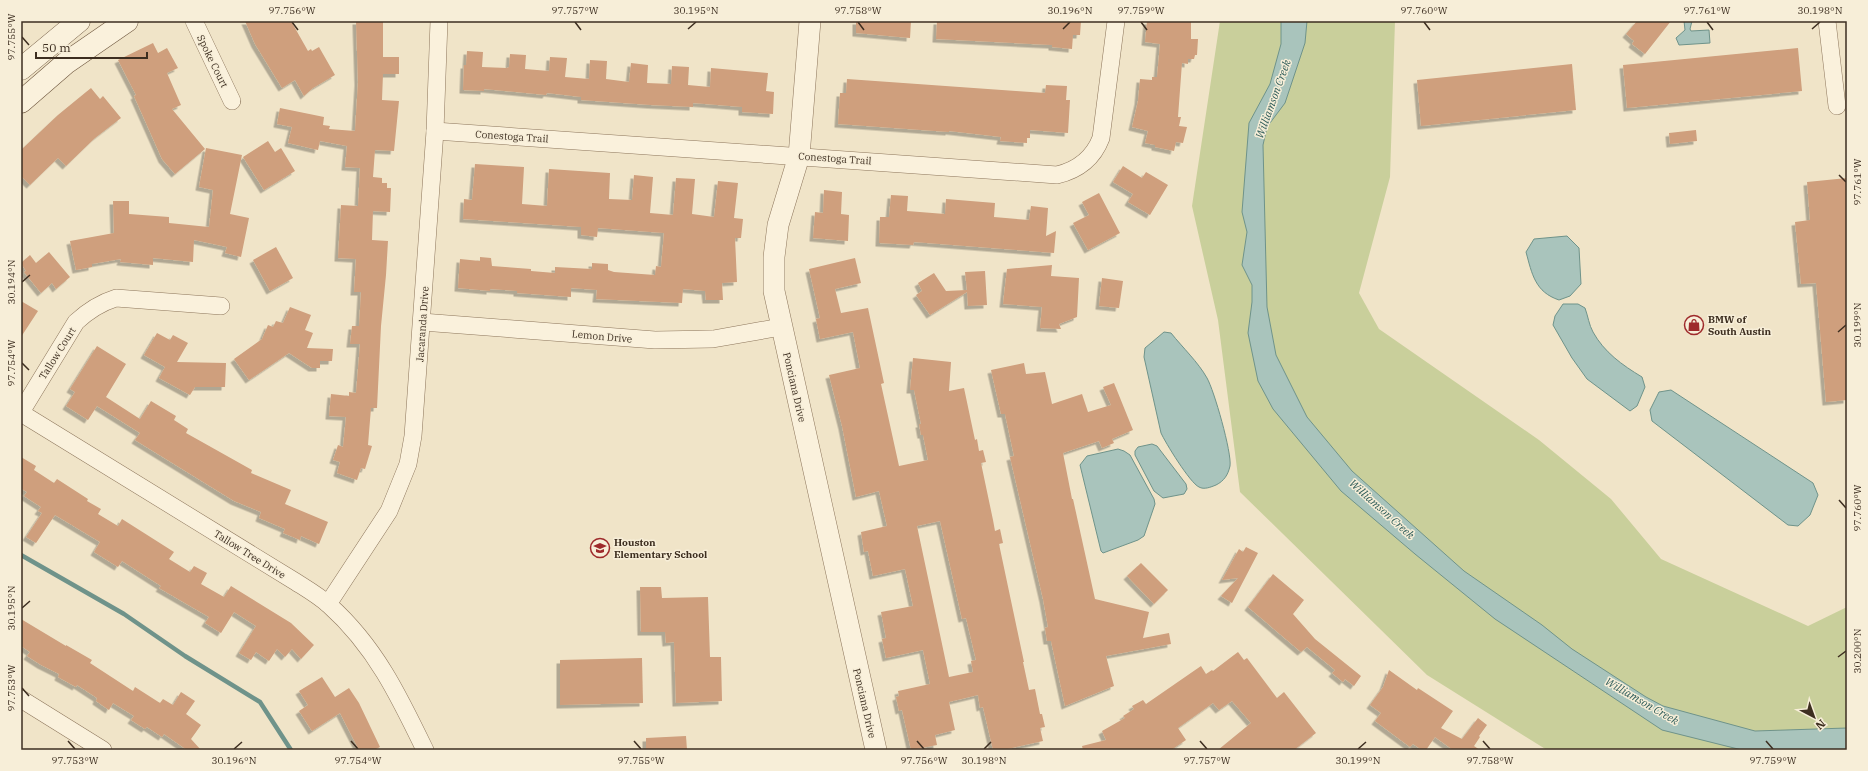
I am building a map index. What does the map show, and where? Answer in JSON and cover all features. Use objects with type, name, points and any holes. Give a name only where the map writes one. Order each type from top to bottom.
[{"type":"main road","points":[[21,69],[79,21]]},
{"type":"main road","points":[[21,102],[66,63],[127,21]]},
{"type":"street","name":"Spoke Court","points":[[194,21],[232,101]]},
{"type":"street","name":"Jacaranda Drive","points":[[328,604],[389,511],[408,464],[413,436],[422,322],[434,131],[439,21]]},
{"type":"street","name":"Ponciana Drive","points":[[810,21],[799,156],[784,205],[776,241],[774,291],[876,750]]},
{"type":"street","name":"Conestoga Trail","points":[[434,131],[1057,175],[1078,168],[1087,161],[1096,150],[1101,138],[1116,21]]},
{"type":"street","points":[[1827,21],[1837,106]]},
{"type":"street","name":"Tallow Court","points":[[21,412],[76,322],[100,303],[116,298],[221,306]]},
{"type":"street","name":"Lemon Drive","points":[[422,322],[654,340],[713,339],[781,327]]},
{"type":"street","name":"Tallow Tree Drive","points":[[21,412],[296,582],[328,604],[351,628],[395,687],[425,750]]},
{"type":"street","points":[[21,699],[103,750]]},
{"type":"green space","points":[[1220,21],[1395,21],[1390,177],[1359,293],[1379,329],[1539,440],[1611,499],[1661,559],[1808,626],[1847,607],[1847,750],[1547,750],[1427,675],[1240,492],[1218,320],[1192,206]]},
{"type":"water","name":"Williamson Creek","points":[[1281,21],[1307,21],[1305,43],[1285,103],[1267,127],[1263,145],[1267,307],[1276,355],[1307,417],[1352,471],[1464,571],[1542,625],[1572,649],[1646,697],[1663,706],[1755,731],[1847,728],[1847,750],[1742,750],[1662,730],[1495,619],[1415,554],[1341,491],[1273,409],[1258,381],[1248,333],[1252,302],[1252,285],[1242,265],[1247,232],[1242,212],[1249,123],[1270,84],[1281,44]]},
{"type":"water","points":[[1684,21],[1692,21],[1691,31],[1709,30],[1710,43],[1679,45],[1676,38],[1685,30]]},
{"type":"water","points":[[1567,236],[1579,248],[1581,284],[1570,296],[1559,300],[1551,297],[1540,287],[1530,268],[1526,252],[1534,239]]},
{"type":"water","points":[[1563,304],[1578,304],[1585,308],[1592,329],[1602,346],[1627,368],[1642,377],[1645,387],[1637,406],[1630,411],[1587,379],[1572,358],[1553,325],[1555,316]]},
{"type":"water","points":[[1164,332],[1171,333],[1199,366],[1207,378],[1218,408],[1228,448],[1230,466],[1227,475],[1223,480],[1210,487],[1201,488],[1195,484],[1178,462],[1161,433],[1144,357],[1145,348]]},
{"type":"water","points":[[1671,390],[1813,483],[1818,495],[1810,515],[1798,526],[1788,525],[1652,421],[1650,410],[1659,392]]},
{"type":"water","points":[[1152,444],[1157,446],[1186,484],[1187,489],[1184,494],[1163,498],[1154,491],[1135,455],[1135,451],[1138,447]]},
{"type":"water","points":[[1118,449],[1130,455],[1154,499],[1155,504],[1144,536],[1138,540],[1103,553],[1101,551],[1080,465],[1087,456]]},
{"type":"building","points":[[245,21],[291,21],[308,51],[311,49],[312,51],[319,47],[335,75],[313,88],[304,96],[295,80],[282,88],[255,44]]},
{"type":"building","points":[[356,21],[383,21],[383,57],[399,57],[399,74],[383,74],[382,100],[399,101],[394,151],[375,150],[373,177],[382,178],[382,183],[387,183],[387,188],[391,188],[390,212],[373,211],[372,240],[388,241],[386,275],[381,326],[377,408],[371,408],[368,445],[372,446],[365,469],[361,468],[357,480],[337,473],[340,462],[333,460],[338,445],[343,447],[346,417],[329,416],[331,394],[349,396],[349,392],[356,393],[360,344],[350,344],[352,326],[359,326],[361,292],[354,292],[356,259],[338,258],[341,205],[358,206],[360,168],[345,167],[347,146],[320,141],[318,150],[288,143],[292,127],[277,124],[280,108],[324,117],[323,125],[330,126],[329,129],[355,131],[358,82]]},
{"type":"building","points":[[856,21],[911,21],[910,38],[856,33]]},
{"type":"building","points":[[937,21],[1081,21],[1080,35],[1073,35],[1072,49],[1052,47],[1052,45],[936,39]]},
{"type":"building","points":[[1147,21],[1191,21],[1191,39],[1198,39],[1197,55],[1195,55],[1194,59],[1188,59],[1188,64],[1182,63],[1178,117],[1181,117],[1179,126],[1187,127],[1183,143],[1176,142],[1174,151],[1145,143],[1148,131],[1132,127],[1138,101],[1140,79],[1152,80],[1152,77],[1157,77],[1160,44],[1145,42]]},
{"type":"building","points":[[1637,21],[1671,21],[1645,54],[1632,44],[1634,41],[1626,34]]},
{"type":"building","points":[[153,43],[158,53],[167,48],[178,68],[167,73],[181,105],[172,109],[205,149],[175,174],[162,159],[134,96],[136,95],[118,60]]},
{"type":"building","points":[[1798,48],[1802,91],[1627,108],[1623,65]]},
{"type":"building","points":[[467,51],[483,52],[482,67],[507,68],[509,67],[510,54],[526,55],[525,69],[549,71],[550,57],[567,58],[565,77],[589,79],[590,60],[607,61],[606,79],[629,82],[631,63],[648,65],[647,83],[671,84],[672,66],[689,67],[688,85],[710,87],[711,68],[768,73],[766,91],[774,92],[773,114],[742,112],[742,107],[693,103],[693,107],[651,105],[581,100],[581,97],[547,93],[546,95],[484,89],[484,91],[463,90],[464,65],[466,65]]},
{"type":"building","points":[[1572,64],[1576,110],[1421,126],[1417,80]]},
{"type":"building","points":[[847,79],[1045,93],[1046,85],[1067,86],[1066,100],[1070,100],[1068,133],[1030,130],[1030,138],[1027,138],[1027,143],[1000,141],[1001,137],[949,131],[838,124],[840,93],[846,93]]},
{"type":"building","points":[[91,88],[100,99],[103,96],[121,118],[95,138],[66,166],[58,158],[30,185],[21,176],[21,150],[58,115]]},
{"type":"building","points":[[1696,130],[1697,141],[1670,144],[1669,133]]},
{"type":"building","points":[[268,141],[275,152],[281,148],[295,171],[264,190],[243,157]]},
{"type":"building","points":[[206,148],[242,155],[230,214],[249,218],[241,257],[225,253],[227,247],[194,240],[193,262],[153,258],[153,265],[120,262],[121,259],[92,264],[92,267],[76,270],[70,241],[114,233],[113,201],[129,201],[129,214],[169,217],[169,223],[209,227],[213,190],[199,187]]},
{"type":"building","points":[[475,164],[524,167],[522,204],[547,206],[549,169],[610,173],[609,199],[632,200],[634,175],[653,177],[650,213],[673,215],[676,178],[695,179],[692,214],[714,217],[718,181],[738,183],[734,218],[743,219],[741,238],[735,238],[737,282],[722,283],[723,300],[706,300],[705,291],[683,289],[682,303],[596,299],[597,290],[571,288],[571,297],[517,293],[517,291],[490,289],[490,291],[458,288],[460,259],[480,261],[480,257],[491,258],[492,266],[531,269],[531,271],[555,273],[555,267],[592,269],[592,263],[608,264],[608,270],[614,272],[655,275],[656,266],[661,267],[664,233],[598,228],[597,237],[581,235],[581,227],[463,219],[464,199],[472,200]]},
{"type":"building","points":[[1123,166],[1142,178],[1146,172],[1168,185],[1150,215],[1128,202],[1133,194],[1113,182]]},
{"type":"building","points":[[1847,178],[1847,400],[1826,402],[1816,283],[1801,284],[1795,222],[1810,220],[1807,182]]},
{"type":"building","points":[[824,190],[842,192],[841,214],[849,215],[848,241],[813,238],[815,212],[823,213]]},
{"type":"building","points":[[1099,193],[1120,233],[1088,250],[1073,223],[1089,215],[1082,202]]},
{"type":"building","points":[[891,195],[908,196],[907,211],[945,214],[946,199],[995,203],[994,217],[1029,220],[1031,206],[1048,208],[1046,236],[1056,231],[1054,253],[914,242],[913,245],[879,243],[880,217],[889,217]]},
{"type":"building","points":[[276,247],[293,278],[270,291],[253,260]]},
{"type":"building","points":[[49,252],[70,277],[56,289],[52,283],[41,293],[24,272],[26,271],[21,263],[30,255],[36,263]]},
{"type":"building","points":[[855,258],[861,283],[835,289],[841,313],[868,308],[884,383],[881,384],[899,466],[928,460],[923,435],[921,435],[919,424],[921,424],[914,390],[910,390],[913,358],[951,362],[949,391],[964,388],[975,440],[977,439],[979,451],[983,450],[986,462],[981,463],[995,531],[1000,529],[1003,543],[999,544],[1029,690],[1035,689],[1040,714],[1042,714],[1045,727],[1040,728],[1043,741],[1003,750],[993,750],[983,707],[980,708],[978,695],[949,702],[955,730],[935,735],[937,745],[911,750],[902,710],[899,711],[896,697],[899,696],[898,691],[930,684],[923,650],[886,658],[882,639],[886,638],[881,612],[913,606],[905,569],[873,576],[868,551],[864,552],[861,532],[887,526],[879,491],[856,497],[842,426],[829,375],[860,368],[853,332],[820,339],[816,319],[820,318],[809,269]],"holes":[[[940,521],[962,619],[966,618],[976,660],[971,661],[973,672],[949,677],[917,526]]]},
{"type":"building","points":[[1052,265],[1051,276],[1079,278],[1077,317],[1059,324],[1061,329],[1040,328],[1042,307],[1003,304],[1007,269]]},
{"type":"building","points":[[985,271],[987,305],[968,306],[967,292],[930,315],[916,295],[922,291],[918,283],[934,273],[946,291],[967,290],[965,272]]},
{"type":"building","points":[[1102,278],[1123,281],[1119,308],[1099,306]]},
{"type":"building","points":[[21,301],[38,311],[21,337]]},
{"type":"building","points":[[290,307],[311,315],[305,330],[313,333],[307,348],[333,349],[332,361],[320,361],[320,368],[312,368],[289,353],[249,380],[234,359],[262,339],[268,325],[273,327],[276,321],[283,323]]},
{"type":"building","points":[[157,333],[170,340],[173,335],[188,343],[177,362],[226,363],[225,387],[195,387],[190,395],[159,378],[165,367],[144,355]]},
{"type":"building","points":[[97,346],[126,364],[106,397],[140,419],[151,401],[176,416],[174,420],[188,429],[186,433],[252,470],[251,473],[291,490],[285,504],[328,522],[319,544],[301,536],[300,540],[283,533],[285,529],[259,518],[261,512],[234,501],[135,440],[140,433],[97,406],[88,420],[66,406],[75,392],[70,389]]},
{"type":"building","points":[[1024,363],[1026,374],[1045,372],[1052,404],[1082,394],[1088,412],[1111,405],[1103,387],[1114,383],[1133,430],[1112,439],[1114,443],[1102,448],[1099,441],[1063,453],[1072,499],[1095,599],[1149,612],[1143,638],[1169,633],[1171,644],[1106,656],[1114,686],[1065,706],[1051,641],[1047,641],[1045,628],[1048,627],[1043,599],[1010,457],[1014,456],[1005,414],[1001,414],[991,370]]},
{"type":"building","points":[[21,457],[36,466],[34,470],[54,483],[57,479],[88,499],[87,501],[101,509],[98,514],[118,526],[122,519],[174,552],[169,559],[190,572],[194,566],[207,573],[201,584],[224,597],[231,586],[291,623],[314,645],[301,659],[292,649],[285,657],[277,649],[269,661],[256,652],[251,660],[239,653],[256,626],[234,612],[221,633],[205,623],[209,617],[159,588],[161,586],[122,561],[118,567],[94,552],[100,542],[55,515],[36,543],[26,537],[42,513],[38,511],[41,507],[24,496],[27,492],[22,489],[21,491]]},
{"type":"building","points":[[1246,547],[1258,553],[1232,603],[1221,596],[1238,578],[1222,580],[1239,549],[1243,552]]},
{"type":"building","points":[[1141,563],[1168,590],[1154,604],[1127,576]]},
{"type":"building","points":[[1273,574],[1304,600],[1293,614],[1315,639],[1361,676],[1354,686],[1345,679],[1343,682],[1332,673],[1335,670],[1307,647],[1301,652],[1248,607]]},
{"type":"building","points":[[640,587],[661,587],[662,598],[708,597],[710,657],[721,657],[722,701],[676,703],[674,642],[666,643],[665,632],[641,632]]},
{"type":"building","points":[[21,619],[92,660],[90,663],[133,691],[135,687],[160,703],[163,699],[173,705],[181,692],[195,701],[186,714],[201,725],[191,739],[201,750],[187,750],[164,734],[162,737],[147,727],[145,729],[131,720],[134,716],[113,703],[109,710],[96,701],[97,698],[77,685],[76,687],[58,677],[59,674],[27,656],[30,652],[21,646]]},
{"type":"building","points":[[1238,652],[1244,660],[1247,658],[1277,698],[1284,692],[1316,733],[1294,750],[1218,750],[1251,723],[1232,701],[1219,710],[1213,703],[1178,728],[1186,740],[1171,750],[1083,750],[1082,746],[1106,740],[1102,731],[1125,718],[1123,716],[1134,709],[1132,706],[1143,700],[1146,704],[1201,666],[1206,674],[1212,670],[1213,671]]},
{"type":"building","points":[[642,658],[643,703],[560,705],[560,660]]},
{"type":"building","points":[[1389,670],[1417,690],[1418,688],[1453,711],[1441,728],[1462,739],[1478,718],[1487,725],[1474,746],[1480,750],[1453,750],[1435,737],[1426,750],[1422,750],[1413,744],[1410,747],[1375,721],[1381,713],[1370,705],[1383,687]]},
{"type":"building","points":[[322,677],[335,697],[349,688],[359,703],[380,747],[374,750],[359,750],[340,713],[312,731],[299,711],[308,705],[299,691]]},
{"type":"building","points":[[686,736],[687,750],[646,750],[646,738]]},
{"type":"waterway","points":[[21,555],[124,614],[185,656],[260,702],[291,750]]},
{"type":"place","name":"BMW of South Austin","points":[[1694,325]]},
{"type":"place","name":"Houston Elementary School","points":[[600,548]]}]
